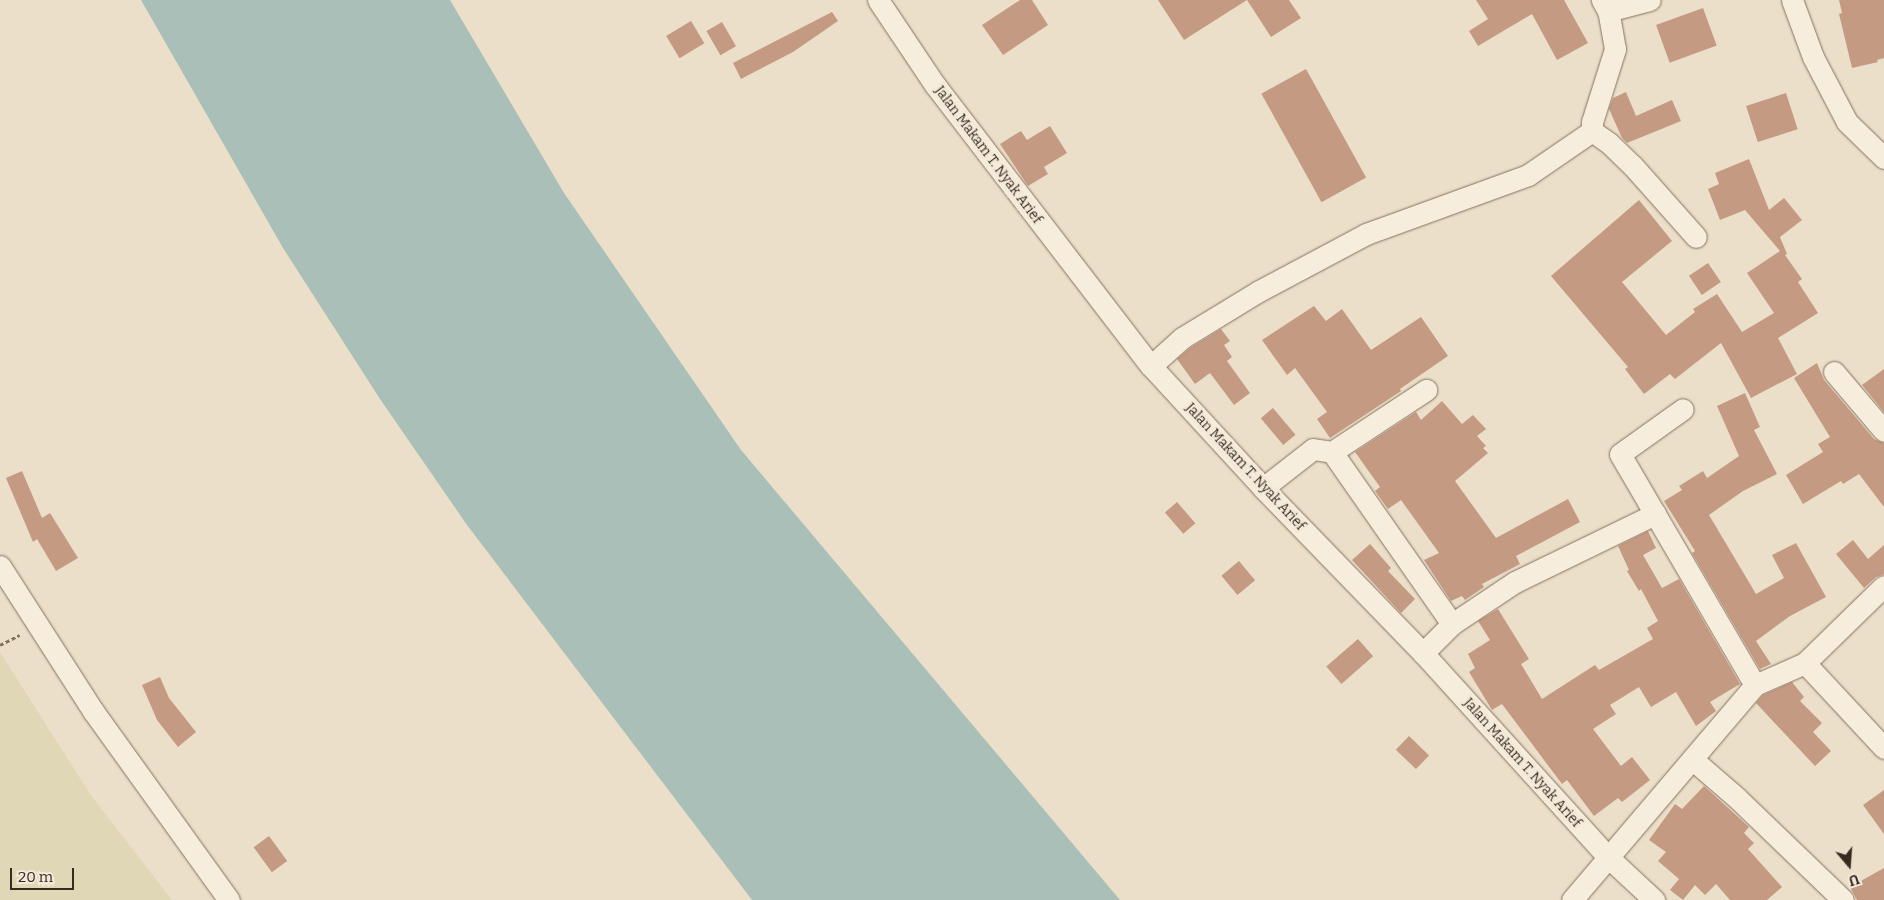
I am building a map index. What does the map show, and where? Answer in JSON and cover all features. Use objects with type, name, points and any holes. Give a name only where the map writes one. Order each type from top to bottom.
[{"type":"street","name":"Jalan Makam T. Nyak Arief","points":[[878,0],[935,85],[1151,366],[1263,488],[1423,653],[1608,858],[1654,900]]},
{"type":"street","points":[[1592,131],[1592,122],[1615,49],[1605,5],[1650,0]]},
{"type":"street","points":[[1792,0],[1813,57],[1847,122],[1884,158]]},
{"type":"street","points":[[1151,366],[1182,338],[1267,287],[1366,234],[1528,175],[1592,131]]},
{"type":"street","points":[[1592,131],[1609,143],[1632,165],[1696,236]]},
{"type":"street","points":[[1834,372],[1884,431]]},
{"type":"street","points":[[1263,488],[1313,449],[1332,452],[1426,390]]},
{"type":"street","points":[[1684,408],[1620,454],[1756,685]]},
{"type":"street","points":[[1332,452],[1452,624]]},
{"type":"street","points":[[1423,653],[1452,624],[1514,582],[1654,514]]},
{"type":"street","points":[[0,566],[93,711],[229,900]]},
{"type":"street","points":[[1572,900],[1756,685],[1805,663],[1884,586]]},
{"type":"street","points":[[1805,663],[1884,748]]},
{"type":"street","points":[[1692,759],[1737,798],[1843,900]]},
{"type":"shaded area","points":[[0,652],[90,794],[172,900],[0,900]]},
{"type":"water","points":[[141,0],[450,0],[564,193],[741,450],[1120,900],[752,900],[467,525],[380,399],[283,248]]},
{"type":"building","points":[[1020,0],[1032,0],[1048,25],[1003,55],[982,25]]},
{"type":"building","points":[[1158,0],[1247,0],[1184,40]]},
{"type":"building","points":[[1247,0],[1289,0],[1301,18],[1271,37]]},
{"type":"building","points":[[1476,0],[1564,0],[1588,43],[1557,60],[1532,14],[1478,46],[1469,31],[1488,19]]},
{"type":"building","points":[[1839,0],[1884,0],[1884,58],[1877,60],[1878,62],[1852,68],[1839,14],[1842,13]]},
{"type":"building","points":[[1703,8],[1717,46],[1670,63],[1656,25]]},
{"type":"building","points":[[832,12],[838,21],[793,52],[741,79],[733,63]]},
{"type":"building","points":[[691,21],[704,43],[680,58],[666,36]]},
{"type":"building","points":[[722,22],[736,46],[720,55],[706,31]]},
{"type":"building","points":[[1306,69],[1366,177],[1322,202],[1261,94]]},
{"type":"building","points":[[1626,92],[1636,116],[1672,100],[1681,121],[1627,143],[1622,138],[1609,109],[1613,98]]},
{"type":"building","points":[[1786,93],[1798,129],[1758,142],[1746,106]]},
{"type":"building","points":[[1050,126],[1067,153],[1044,167],[1048,174],[1028,186],[1000,144],[1021,131],[1027,140]]},
{"type":"building","points":[[1749,159],[1769,210],[1784,198],[1802,220],[1780,237],[1787,254],[1785,255],[1802,279],[1798,282],[1818,313],[1778,338],[1797,374],[1751,398],[1721,343],[1675,379],[1670,374],[1644,394],[1625,369],[1628,367],[1551,276],[1639,200],[1672,241],[1622,282],[1666,335],[1695,312],[1693,309],[1717,294],[1742,332],[1774,313],[1747,273],[1780,251],[1745,210],[1720,220],[1708,189],[1719,184],[1715,173]]},
{"type":"building","points":[[1708,263],[1721,282],[1702,295],[1689,276]]},
{"type":"building","points":[[1314,306],[1326,321],[1342,309],[1371,350],[1421,317],[1448,356],[1400,389],[1401,391],[1330,438],[1317,419],[1327,412],[1295,368],[1287,375],[1262,340]]},
{"type":"building","points":[[1221,329],[1230,341],[1224,345],[1232,357],[1227,361],[1250,393],[1234,405],[1210,373],[1195,384],[1177,359],[1190,348]]},
{"type":"building","points":[[1817,363],[1824,380],[1874,439],[1884,443],[1884,507],[1859,474],[1843,484],[1841,481],[1803,504],[1786,475],[1823,452],[1818,444],[1830,437],[1794,378]]},
{"type":"building","points":[[1884,369],[1884,412],[1862,385]]},
{"type":"building","points":[[1745,393],[1760,427],[1754,430],[1777,474],[1743,491],[1709,515],[1756,594],[1784,578],[1772,555],[1796,543],[1826,597],[1790,616],[1756,641],[1771,664],[1760,669],[1692,553],[1695,551],[1664,501],[1682,490],[1679,486],[1703,471],[1707,478],[1739,456],[1717,406]]},
{"type":"building","points":[[1442,401],[1462,424],[1473,415],[1486,429],[1477,436],[1486,446],[1483,448],[1488,453],[1455,481],[1496,538],[1568,499],[1580,522],[1516,556],[1520,564],[1482,584],[1484,587],[1465,600],[1462,596],[1451,601],[1424,560],[1439,553],[1401,500],[1388,509],[1375,491],[1380,487],[1355,452],[1416,412],[1421,420]]},
{"type":"building","points":[[1273,408],[1295,435],[1283,445],[1261,418]]},
{"type":"building","points":[[22,471],[42,518],[50,513],[78,558],[56,571],[37,539],[33,542],[6,478]]},
{"type":"building","points":[[1177,502],[1195,523],[1183,534],[1165,512]]},
{"type":"building","points":[[1648,531],[1656,548],[1643,555],[1662,588],[1679,579],[1740,684],[1710,702],[1716,711],[1696,726],[1676,692],[1651,707],[1639,687],[1610,705],[1616,714],[1593,729],[1621,766],[1632,757],[1650,780],[1622,802],[1618,798],[1594,816],[1567,780],[1562,784],[1502,704],[1492,710],[1469,672],[1475,668],[1468,654],[1490,640],[1478,621],[1498,609],[1529,659],[1521,664],[1542,699],[1595,665],[1599,670],[1653,639],[1647,628],[1658,621],[1641,589],[1639,591],[1627,571],[1629,570],[1618,546]]},
{"type":"building","points":[[1853,540],[1868,559],[1884,545],[1884,574],[1876,577],[1864,588],[1836,554]]},
{"type":"building","points":[[1370,544],[1391,568],[1388,571],[1415,599],[1401,613],[1352,560]]},
{"type":"building","points":[[1239,561],[1255,580],[1237,595],[1221,576]]},
{"type":"building","points":[[1358,639],[1373,656],[1341,684],[1326,667]]},
{"type":"building","points":[[160,677],[169,698],[196,732],[178,747],[157,720],[142,685]]},
{"type":"building","points":[[1792,682],[1804,697],[1800,701],[1822,723],[1813,732],[1831,751],[1815,766],[1756,703],[1763,695]]},
{"type":"building","points":[[1409,736],[1429,755],[1416,769],[1396,750]]},
{"type":"building","points":[[1704,786],[1749,827],[1744,833],[1754,843],[1748,849],[1782,887],[1767,900],[1730,900],[1716,884],[1705,895],[1695,885],[1683,900],[1670,890],[1679,879],[1658,861],[1666,852],[1649,840],[1675,804],[1682,809]]},
{"type":"building","points":[[1884,790],[1884,834],[1863,805]]},
{"type":"building","points":[[269,836],[287,861],[272,872],[254,847]]},
{"type":"building","points":[[1884,868],[1884,900],[1857,900],[1850,887]]}]
